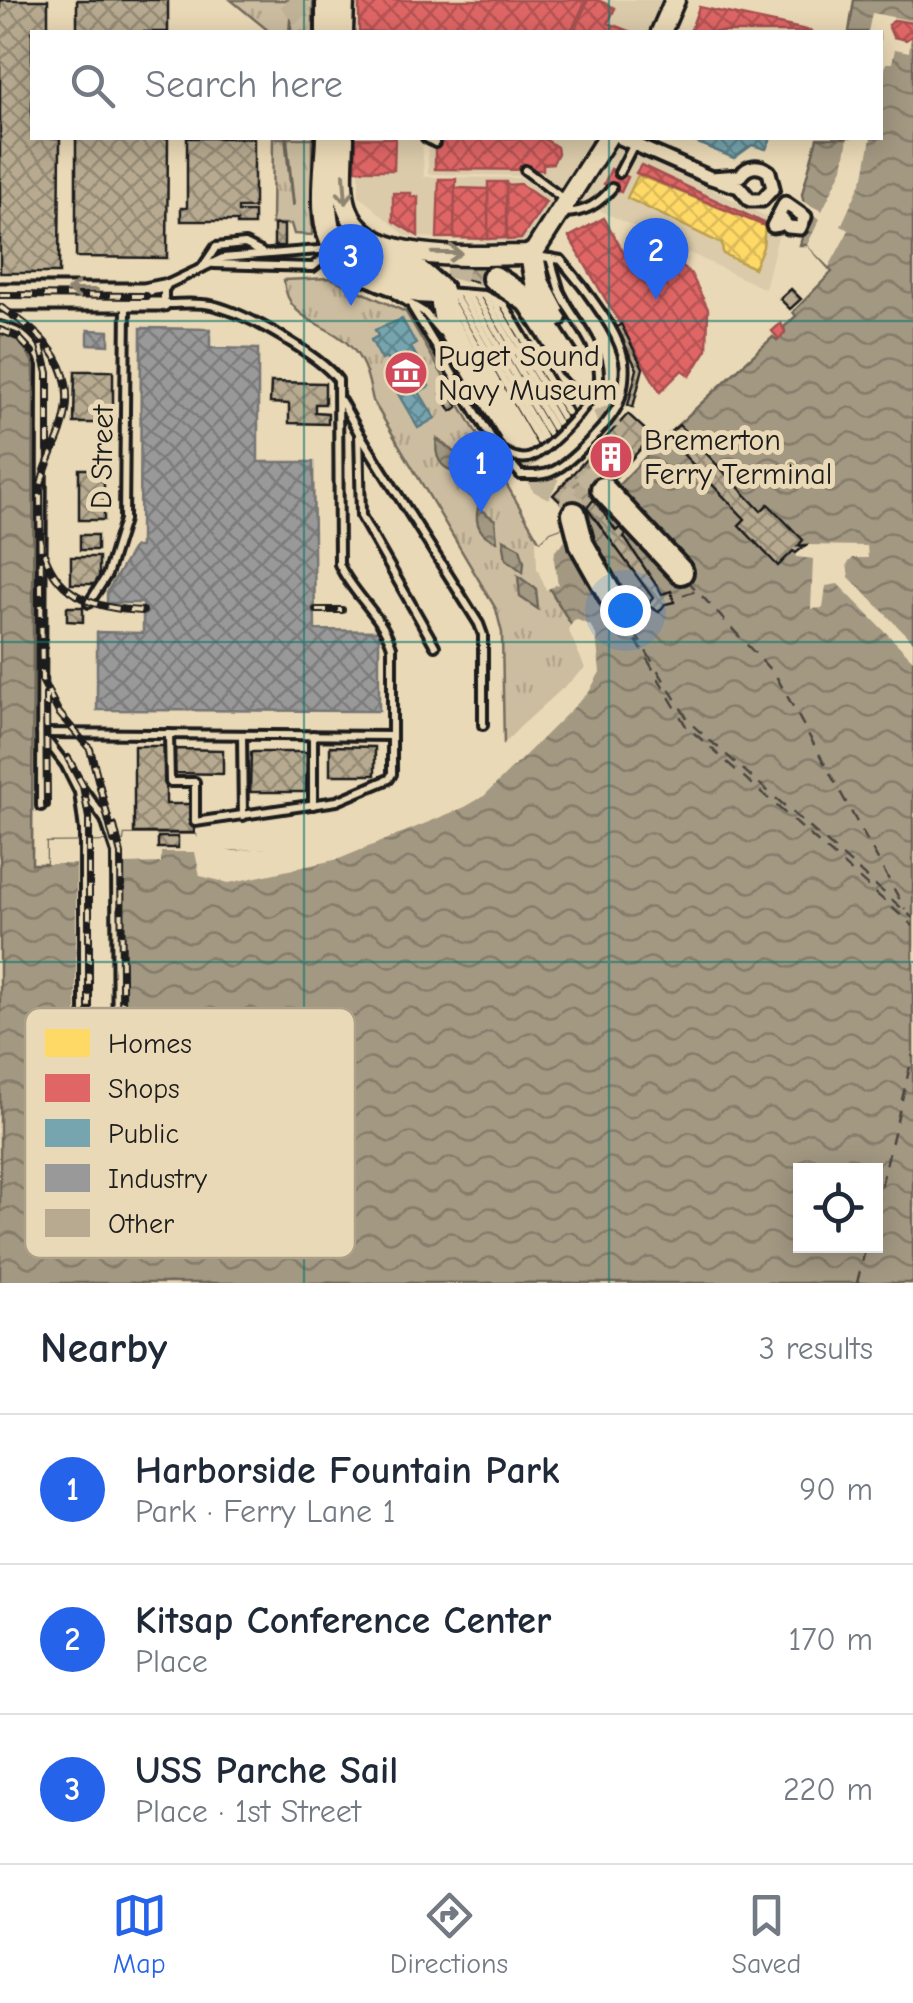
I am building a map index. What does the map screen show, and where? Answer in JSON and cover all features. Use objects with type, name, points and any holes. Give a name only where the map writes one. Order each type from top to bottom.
[{"type":"highway","points":[[328,0],[328,30]]},
{"type":"highway","points":[[328,140],[346,241],[355,266],[419,294],[530,302],[570,364],[589,380],[582,360],[536,282],[541,256]]},
{"type":"highway","points":[[464,296],[538,435]]},
{"type":"highway","points":[[603,489],[681,572]]},
{"type":"highway","points":[[574,514],[582,545],[621,614]]},
{"type":"main road","points":[[344,0],[344,30]]},
{"type":"main road","points":[[662,30],[675,0]]},
{"type":"main road","points":[[344,140],[346,204],[356,224],[346,241],[382,244],[410,253],[541,256],[563,208],[606,140]]},
{"type":"street","points":[[625,140],[710,178],[740,181]]},
{"type":"street","points":[[0,290],[144,290],[164,286]]},
{"type":"street","points":[[0,304],[164,304]]},
{"type":"lane","points":[[430,140],[435,143]]},
{"type":"lane","points":[[619,173],[634,144]]},
{"type":"lane","points":[[525,170],[563,208],[578,213],[596,205],[612,188]]},
{"type":"lane","points":[[169,734],[170,782],[195,782],[195,822],[337,801],[389,779],[392,774],[392,647],[387,632],[346,580],[339,564],[338,380],[325,363],[245,318],[206,304],[164,304],[164,286],[223,258],[262,252],[313,253],[346,241]]},
{"type":"lane","points":[[214,264],[312,266],[346,241]]},
{"type":"lane","points":[[346,241],[337,261],[345,272],[424,312],[538,435]]},
{"type":"lane","points":[[201,269],[216,247],[245,244],[262,252]]},
{"type":"lane","points":[[464,296],[504,306],[538,435],[521,475],[539,476],[554,471],[574,456],[618,406],[625,365],[605,320],[582,286],[561,260],[541,256]]},
{"type":"lane","points":[[538,435],[520,459],[534,456],[550,444],[594,396],[600,382],[597,354],[541,256]]},
{"type":"lane","points":[[464,296],[538,435]]},
{"type":"lane","points":[[464,296],[538,435]]},
{"type":"lane","points":[[409,302],[448,363],[538,435]]},
{"type":"lane","name":"D Street","points":[[88,603],[106,576],[124,520],[126,304]]},
{"type":"lane","points":[[0,326],[26,337],[37,350],[42,365],[41,806]]},
{"type":"lane","points":[[339,398],[479,624],[483,635],[483,725]]},
{"type":"lane","points":[[359,433],[361,516],[435,646]]},
{"type":"lane","points":[[41,733],[392,736]]},
{"type":"lane","points":[[41,733],[105,820],[115,846],[116,1008]]},
{"type":"lane","points":[[242,734],[242,816]]},
{"type":"lane","points":[[313,735],[313,805]]},
{"type":"lane","points":[[64,762],[78,792],[84,830],[84,1008]]},
{"type":"shaded area","points":[[358,0],[663,0],[648,30],[358,30]]},
{"type":"shaded area","points":[[359,140],[422,140],[424,177],[522,178],[554,198],[523,244],[406,236],[359,196]]},
{"type":"shaded area","points":[[428,140],[613,140],[781,224],[765,289],[528,176],[428,174]]},
{"type":"green space","points":[[231,0],[313,0],[313,30],[268,30]]},
{"type":"green space","points":[[273,140],[312,140],[312,235],[294,234],[291,224],[272,224]]},
{"type":"green space","points":[[331,278],[406,312],[540,542],[548,586],[574,629],[589,672],[504,747],[502,633],[496,609],[373,401],[357,355],[343,340],[301,314],[287,294],[284,280]]},
{"type":"water","points":[[854,0],[913,0],[913,1283],[0,1283],[0,333],[22,342],[34,365],[32,864],[47,864],[47,843],[124,842],[125,835],[196,835],[197,848],[208,853],[338,846],[461,795],[589,672],[574,629],[548,586],[540,542],[551,532],[586,519],[666,436],[773,337],[777,340],[785,332],[784,327],[796,316],[793,312],[832,272],[808,245],[800,245],[807,220],[802,194],[816,140],[883,140],[883,30],[849,30]]},
{"type":"water","points":[[437,439],[455,453],[457,472],[439,461]]},
{"type":"water","points":[[462,470],[480,482],[482,503],[466,493]]},
{"type":"water","points":[[478,508],[495,520],[497,541],[480,529]]},
{"type":"water","points":[[503,539],[520,548],[523,572],[506,559]]},
{"type":"water","points":[[518,576],[536,589],[538,609],[520,597]]},
{"type":"pier","points":[[872,13],[913,21],[909,52],[895,49],[892,63],[886,63],[883,80],[883,30],[868,30]]},
{"type":"pier","points":[[848,140],[871,140],[864,176],[841,226],[849,230],[829,267],[807,245],[820,219],[800,208],[798,199],[822,211],[843,168]]},
{"type":"pier","points":[[586,519],[584,563],[565,541],[555,551],[558,584],[546,590],[537,568],[536,539],[541,541],[551,532]]},
{"type":"pier","points":[[806,545],[867,546],[868,558],[853,558],[847,564],[849,577],[913,642],[913,660],[838,584],[826,586],[823,608],[811,609],[813,559],[797,557],[796,553]]},
{"type":"pier","points":[[575,619],[590,625],[596,635],[600,672],[589,692],[484,796],[465,807],[339,859],[229,883],[200,876],[195,852],[161,852],[161,863],[125,864],[125,1008],[76,1008],[76,864],[47,864],[47,843],[124,842],[125,835],[196,835],[209,848],[234,851],[337,841],[396,809],[458,791],[585,668],[568,629]]},
{"type":"building: Homes","points":[[638,175],[765,226],[763,247],[754,268],[723,254],[722,244],[627,198]]},
{"type":"building: Shops","points":[[359,0],[586,0],[572,30],[359,30]]},
{"type":"building: Shops","points":[[588,0],[598,0],[615,8],[608,23],[626,30],[578,30]]},
{"type":"building: Shops","points":[[699,7],[806,30],[691,30]]},
{"type":"building: Shops","points":[[895,20],[913,23],[913,35],[906,40],[893,37],[888,25]]},
{"type":"building: Shops","points":[[356,140],[395,140],[394,170],[356,170]]},
{"type":"building: Shops","points":[[435,140],[546,140],[557,147],[558,153],[553,163],[543,164],[543,170],[435,169]]},
{"type":"building: Shops","points":[[641,165],[764,223],[765,226],[636,173]]},
{"type":"building: Shops","points":[[611,169],[628,177],[621,192],[604,184]]},
{"type":"building: Shops","points":[[439,179],[456,179],[454,238],[437,238]]},
{"type":"building: Shops","points":[[488,182],[506,182],[506,238],[488,239]]},
{"type":"building: Shops","points":[[520,184],[546,202],[521,239],[507,240],[506,185]]},
{"type":"building: Shops","points":[[455,188],[488,189],[488,239],[454,238]]},
{"type":"building: Shops","points":[[393,193],[418,197],[418,236],[393,221]]},
{"type":"building: Shops","points":[[604,218],[634,271],[643,253],[650,251],[658,257],[666,252],[691,274],[708,309],[707,349],[690,376],[682,370],[660,392],[569,237]]},
{"type":"building: Shops","points":[[781,323],[785,332],[779,339],[772,331]]},
{"type":"building: Public","points":[[691,140],[770,140],[766,149],[752,145],[734,158]]},
{"type":"building: Public","name":"Puget Sound Navy Museum","points":[[402,319],[416,344],[411,347],[423,368],[415,372],[418,377],[423,375],[429,386],[419,392],[435,418],[418,428],[397,392],[411,384],[405,375],[399,379],[371,340],[378,336],[375,330]]},
{"type":"building: Industry","points":[[141,328],[210,329],[210,348],[258,349],[258,462],[313,462],[315,630],[379,631],[379,711],[97,710],[97,632],[143,633],[143,603],[107,603],[107,592],[134,547],[140,547]]},
{"type":"building: Industry","points":[[88,330],[109,331],[109,345],[88,344]]},
{"type":"building: Other","points":[[0,0],[48,0],[48,30],[30,30],[30,140],[60,140],[59,273],[0,273]]},
{"type":"building: Other","points":[[77,0],[168,0],[168,30],[77,30]]},
{"type":"building: Other","points":[[76,140],[168,140],[167,258],[76,257]]},
{"type":"building: Other","points":[[187,140],[254,140],[254,208],[238,208],[238,212],[254,212],[254,225],[237,225],[237,221],[181,221],[181,208],[187,208]]},
{"type":"building: Other","points":[[274,225],[284,225],[284,246],[274,246]]},
{"type":"building: Other","points":[[463,260],[490,261],[484,284],[459,278]]},
{"type":"building: Other","points":[[791,289],[801,299],[790,309],[780,299]]},
{"type":"building: Other","points":[[621,324],[643,368],[633,407],[628,405],[637,369],[616,328]]},
{"type":"building: Other","points":[[75,371],[113,371],[113,423],[74,423]]},
{"type":"building: Other","points":[[271,382],[325,383],[325,404],[315,404],[315,412],[328,413],[328,424],[289,423],[289,404],[270,403]]},
{"type":"building: Other","points":[[448,390],[458,407],[451,411],[441,394]]},
{"type":"building: Other","name":"Bremerton Ferry Terminal","points":[[628,414],[652,436],[578,519],[553,495]]},
{"type":"building: Other","points":[[679,425],[761,511],[768,504],[803,540],[798,546],[806,545],[778,566],[739,525],[745,519],[666,436]]},
{"type":"building: Other","points":[[468,447],[478,466],[471,470],[461,451]]},
{"type":"building: Other","points":[[79,469],[104,469],[104,520],[79,520]]},
{"type":"building: Other","points":[[594,499],[616,531],[623,525],[628,532],[624,537],[662,594],[671,591],[674,602],[665,604],[659,612],[647,605],[653,598],[587,508]]},
{"type":"building: Other","points":[[80,535],[97,535],[97,550],[80,550]]},
{"type":"building: Other","points":[[71,557],[99,557],[99,584],[71,584]]},
{"type":"building: Other","points":[[67,607],[83,607],[83,622],[67,621]]},
{"type":"building: Other","points":[[134,746],[166,746],[166,804],[194,804],[194,833],[134,833]]},
{"type":"building: Other","points":[[330,746],[375,747],[375,775],[330,775]]},
{"type":"building: Other","points":[[175,749],[223,750],[223,774],[174,773]]},
{"type":"building: Other","points":[[251,752],[307,752],[306,792],[250,792]]},
{"type":"building: Other","points":[[158,837],[178,837],[178,848],[158,848]]},
{"type":"waterway","points":[[290,30],[292,1]]},
{"type":"waterway","points":[[286,140],[293,204]]},
{"type":"ferry route","points":[[687,580],[776,676],[905,909]]},
{"type":"ferry route","points":[[683,595],[696,591]]},
{"type":"ferry route","points":[[649,614],[636,635],[690,723],[913,918]]},
{"type":"ferry route","points":[[625,621],[686,726],[913,926]]},
{"type":"ferry route","points":[[883,1178],[913,1054]]},
{"type":"ferry route","points":[[857,1283],[864,1253]]},
{"type":"tunnel","points":[[289,0],[314,30]]},
{"type":"tunnel","points":[[415,258],[494,278]]},
{"type":"tunnel","points":[[574,514],[572,498],[604,462],[610,441],[604,410],[589,381]]},
{"type":"tunnel","points":[[520,448],[541,483],[572,498]]},
{"type":"railway","points":[[0,295],[146,296]]},
{"type":"railway","points":[[0,307],[45,343],[56,357],[67,390],[61,431],[40,491],[42,680],[59,713],[90,749],[114,841]]},
{"type":"railway","points":[[0,330],[18,337],[32,352]]},
{"type":"railway","points":[[41,346],[48,373],[48,450]]},
{"type":"railway","points":[[44,553],[51,569],[70,591],[96,604],[143,611]]},
{"type":"railway","points":[[316,610],[342,610]]},
{"type":"railway","points":[[46,695],[47,805]]},
{"type":"railway","points":[[68,758],[83,786],[89,818],[89,1008]]},
{"type":"railway","points":[[114,826],[121,854],[122,1008]]},
{"type":"place","name":"Kitsap Conference Center","points":[[656,300]]},
{"type":"place","name":"USS Parche Sail","points":[[351,306]]},
{"type":"place","name":"Puget Sound Navy Museum","points":[[406,373]]},
{"type":"place","name":"Bremerton Ferry Terminal","points":[[611,457]]},
{"type":"place","name":"Harborside Fountain Park","points":[[481,513]]}]
